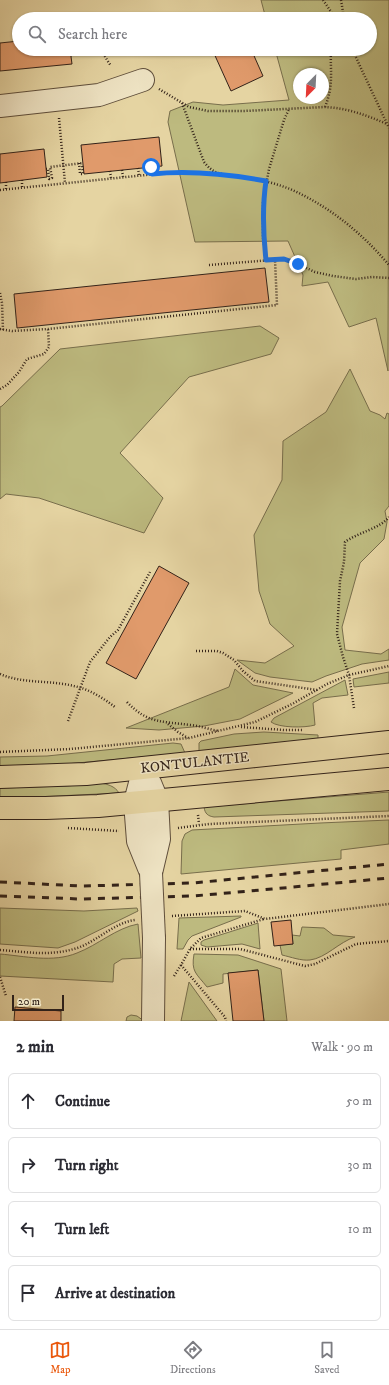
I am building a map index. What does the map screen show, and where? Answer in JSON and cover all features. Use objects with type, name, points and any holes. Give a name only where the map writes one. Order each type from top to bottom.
[{"type":"main road","name":"KONTULANTIE","points":[[0,777],[86,774],[389,742]]},
{"type":"main road","points":[[0,808],[98,806],[389,779]]},
{"type":"street","points":[[0,106],[99,95],[143,80]]},
{"type":"street","points":[[144,768],[157,800],[159,839],[151,873],[154,938],[153,1021]]},
{"type":"street","points":[[144,768],[135,802],[138,841],[151,873]]},
{"type":"path","points":[[323,0],[331,12]]},
{"type":"path","points":[[341,0],[343,12]]},
{"type":"path","points":[[105,56],[111,66]]},
{"type":"path","points":[[325,107],[332,83],[331,56]]},
{"type":"path","points":[[355,56],[389,128]]},
{"type":"path","points":[[143,80],[189,107],[208,111],[325,107],[361,113],[387,124]]},
{"type":"path","points":[[182,103],[204,162],[210,170],[218,173]]},
{"type":"path","points":[[266,260],[263,238],[263,202],[266,181],[284,120],[289,109]]},
{"type":"path","points":[[59,116],[65,183]]},
{"type":"path","points":[[46,169],[48,169],[49,179],[52,178],[50,167],[79,163],[83,164],[83,174],[80,174],[79,163]]},
{"type":"path","points":[[151,167],[152,174]]},
{"type":"path","points":[[138,168],[139,176]]},
{"type":"path","points":[[122,170],[123,177]]},
{"type":"path","points":[[110,171],[111,178]]},
{"type":"path","points":[[0,190],[165,173],[218,173],[266,181],[289,189],[314,201],[342,219],[373,247],[389,265]]},
{"type":"path","points":[[22,180],[22,187]]},
{"type":"path","points":[[6,182],[6,189]]},
{"type":"path","points":[[209,265],[284,259],[315,272],[333,276],[356,279],[372,277],[389,278]]},
{"type":"path","points":[[0,293],[2,303],[2,330],[12,331],[48,330],[277,305],[275,260]]},
{"type":"path","points":[[0,389],[7,385],[19,372],[27,359],[44,354],[48,347],[48,330]]},
{"type":"path","points":[[354,708],[349,674],[337,634],[340,581],[344,562],[345,542],[388,519]]},
{"type":"path","points":[[68,720],[90,662],[118,630],[150,572]]},
{"type":"path","points":[[196,651],[217,651],[223,653],[234,660],[243,672],[255,681],[317,690]]},
{"type":"path","points":[[0,752],[70,749],[189,738],[238,727],[269,716],[349,674],[389,666]]},
{"type":"path","points":[[0,674],[23,680],[74,686],[88,690],[115,707]]},
{"type":"path","points":[[127,702],[137,712],[145,717],[167,723],[191,725],[218,731]]},
{"type":"path","points":[[167,723],[178,732],[189,738]]},
{"type":"path","points":[[238,727],[304,730]]},
{"type":"path","points":[[176,833],[177,828],[199,824],[389,816]]},
{"type":"path","points":[[173,977],[190,949],[201,938],[264,918],[389,904]]},
{"type":"path","points":[[170,916],[245,911],[264,918]]},
{"type":"path","points":[[0,950],[46,954],[60,953],[80,947],[120,925],[131,920],[139,919]]},
{"type":"path","points":[[190,949],[240,949],[305,966],[315,964],[356,944],[389,941]]},
{"type":"path","points":[[181,965],[226,1021]]},
{"type":"path","points":[[0,977],[6,996]]},
{"type":"shaded area","points":[[261,0],[389,0],[388,371],[376,318],[349,327],[328,282],[302,286],[303,275],[288,241],[195,242],[168,122],[170,111],[193,102],[223,105],[289,100],[277,56],[377,56],[377,12],[264,12]]},
{"type":"shaded area","points":[[260,326],[279,338],[271,354],[189,377],[120,453],[163,498],[144,533],[39,498],[6,494],[0,499],[0,407],[60,349]]},
{"type":"shaded area","points":[[350,369],[370,411],[385,419],[387,413],[389,414],[389,506],[385,511],[387,522],[384,539],[360,563],[342,627],[345,650],[381,654],[389,649],[389,660],[362,664],[312,682],[270,677],[255,673],[237,660],[265,663],[294,646],[270,624],[259,591],[254,535],[282,480],[283,441],[326,412]]},
{"type":"shaded area","points":[[235,669],[253,685],[293,693],[240,719],[204,726],[159,730],[126,728],[229,687]]},
{"type":"shaded area","points":[[389,672],[389,683],[354,687],[353,679]]},
{"type":"shaded area","points":[[345,680],[348,695],[322,698],[313,703],[315,725],[292,727],[271,722],[274,718]]},
{"type":"shaded area","points":[[264,732],[318,735],[318,739],[199,752],[199,743],[201,741],[234,734]]},
{"type":"shaded area","points":[[173,743],[181,744],[185,753],[66,764],[0,766],[0,757],[47,756]]},
{"type":"shaded area","points":[[100,783],[113,787],[119,793],[0,797],[0,788],[66,786]]},
{"type":"shaded area","points":[[389,792],[389,811],[214,817],[207,814],[204,807]]},
{"type":"shaded area","points":[[389,820],[389,844],[341,850],[341,859],[181,874],[182,841],[185,834],[192,830]]},
{"type":"shaded area","points":[[0,908],[84,911],[137,908],[138,911],[75,942],[58,948],[0,944]]},
{"type":"shaded area","points":[[241,916],[192,936],[183,949],[177,949],[179,918]]},
{"type":"shaded area","points":[[258,923],[260,949],[242,944],[207,947],[201,945],[201,942],[204,940]]},
{"type":"shaded area","points":[[138,924],[141,958],[122,959],[114,964],[113,982],[0,976],[0,954],[38,958],[58,958],[68,956],[85,950],[122,929]]},
{"type":"shaded area","points":[[302,927],[324,928],[333,935],[355,937],[343,942],[316,959],[303,960],[282,955],[280,945],[293,944],[292,935],[300,936]]},
{"type":"shaded area","points":[[194,954],[238,955],[281,969],[287,1021],[264,1021],[258,970],[223,974],[223,983],[207,987],[195,972],[193,965]]},
{"type":"shaded area","points":[[189,982],[217,1021],[181,1021]]},
{"type":"shaded area","points":[[131,1015],[137,1016],[144,1021],[126,1021],[127,1017]]},
{"type":"building","points":[[12,42],[12,56],[71,56],[72,64],[0,71],[0,43]]},
{"type":"building","points":[[215,56],[254,56],[263,76],[231,91]]},
{"type":"building","points":[[159,137],[162,166],[84,174],[81,145]]},
{"type":"building","points":[[44,149],[47,177],[0,183],[0,154]]},
{"type":"building","points":[[265,268],[269,302],[17,328],[14,294]]},
{"type":"building","points":[[159,566],[189,583],[136,679],[106,663]]},
{"type":"building","points":[[291,920],[293,944],[274,946],[271,922]]},
{"type":"building","points":[[258,970],[264,1021],[233,1021],[228,973]]},
{"type":"building","points":[[15,1007],[61,1011],[61,1021],[14,1021]]},
{"type":"railway","points":[[0,882],[82,886],[193,883],[389,864]]},
{"type":"railway","points":[[0,896],[80,899],[193,896],[389,878]]},
{"type":"route","points":[[151,167],[152,174],[218,173],[266,181],[263,202],[263,238],[266,260],[284,259],[298,264]]}]
